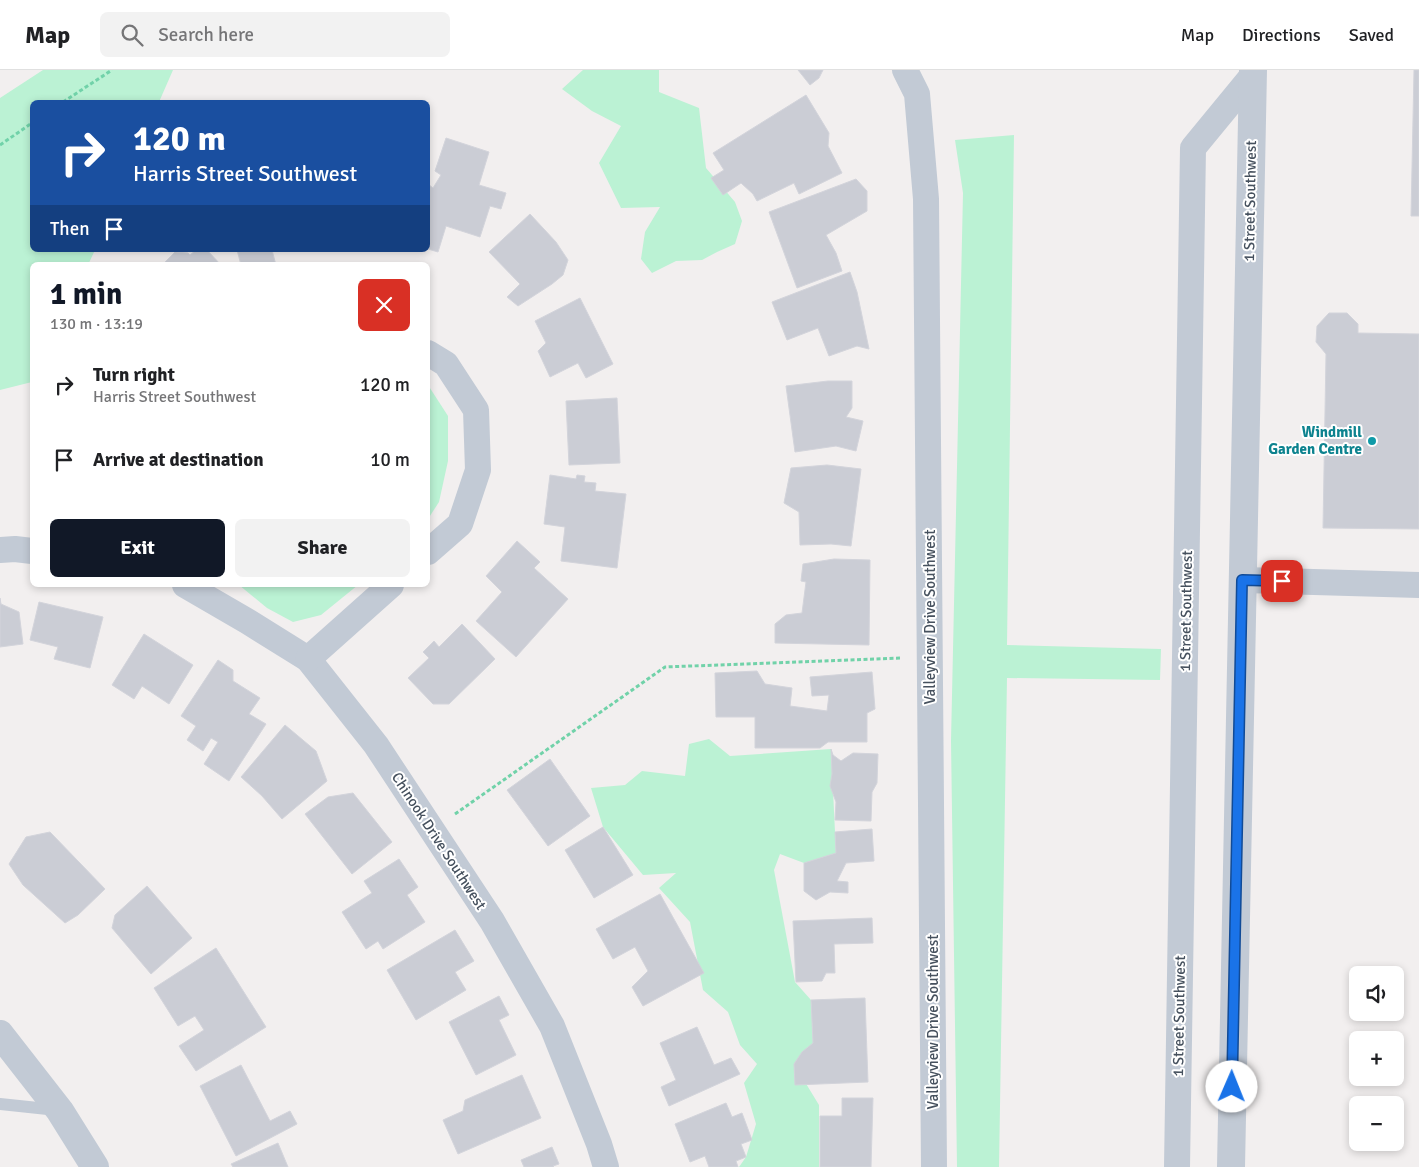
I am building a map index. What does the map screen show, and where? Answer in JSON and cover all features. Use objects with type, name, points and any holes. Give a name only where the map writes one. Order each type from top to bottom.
[{"type":"street","name":"Valleyview Drive Southwest","points":[[905,70],[917,94],[926,198],[934,1167]]},
{"type":"street","name":"1 Street Southwest","points":[[1231,1167],[1253,73]]},
{"type":"street","name":"1 Street Southwest","points":[[1177,1167],[1194,148],[1253,73]]},
{"type":"street","points":[[430,354],[446,364],[476,410],[478,470],[460,524],[430,550]]},
{"type":"street","points":[[0,550],[30,551]]},
{"type":"street","points":[[1242,580],[1419,585]]},
{"type":"street","name":"Chinook Drive Southwest","points":[[189,587],[308,659],[376,745],[492,921],[552,1026],[599,1144],[606,1167]]},
{"type":"street","points":[[308,659],[389,587]]},
{"type":"street","points":[[0,1034],[60,1111],[95,1167]]},
{"type":"lane","points":[[0,1104],[60,1111]]},
{"type":"path","points":[[67,100],[112,70]]},
{"type":"path","points":[[0,145],[30,124]]},
{"type":"path","points":[[432,830],[665,668],[930,657]]},
{"type":"green space","points":[[43,70],[173,70],[160,100],[30,100],[30,252],[94,252],[89,262],[30,262],[30,382],[0,390],[0,98]]},
{"type":"green space","points":[[583,70],[659,70],[659,92],[699,108],[706,168],[735,202],[742,221],[735,244],[702,260],[676,261],[652,273],[641,259],[645,232],[660,207],[621,208],[599,163],[621,126],[592,111],[562,89]]},
{"type":"green space","points":[[1014,135],[1007,645],[1161,649],[1160,680],[1007,678],[999,1167],[957,1167],[951,741],[963,193],[955,140]]},
{"type":"green space","points":[[430,388],[448,416],[448,461],[439,502],[430,516]]},
{"type":"green space","points":[[241,587],[356,587],[321,615],[293,622],[267,608]]},
{"type":"green space","points":[[709,739],[730,756],[831,749],[836,853],[804,863],[780,854],[774,870],[795,982],[811,1000],[813,1043],[794,1064],[819,1105],[819,1167],[739,1167],[746,1157],[756,1124],[744,1083],[757,1064],[740,1045],[728,1012],[703,990],[690,922],[659,888],[676,873],[643,875],[603,827],[591,788],[625,785],[642,771],[685,776],[689,744]]},
{"type":"building","points":[[798,70],[823,70],[819,78],[810,85]]},
{"type":"building","points":[[1414,70],[1419,70],[1419,216],[1411,216]]},
{"type":"building","points":[[806,95],[829,133],[828,146],[842,173],[799,194],[794,183],[757,201],[753,194],[741,183],[723,195],[711,178],[724,170],[713,153]]},
{"type":"building","points":[[446,138],[489,152],[479,185],[506,193],[501,209],[490,206],[480,237],[446,226],[438,252],[430,250],[430,186],[433,188],[441,175],[435,171]]},
{"type":"building","points":[[856,179],[867,191],[867,211],[826,235],[836,253],[842,271],[797,288],[769,212]]},
{"type":"building","points":[[530,214],[556,242],[568,260],[563,275],[518,306],[507,297],[520,284],[489,252]]},
{"type":"building","points":[[175,252],[188,253],[190,255],[194,252],[209,252],[218,262],[165,262]]},
{"type":"building","points":[[238,252],[273,252],[275,262],[240,262]]},
{"type":"building","points":[[850,272],[857,292],[869,349],[857,346],[829,356],[818,328],[787,340],[772,302]]},
{"type":"building","points":[[580,298],[613,364],[586,378],[578,363],[550,377],[538,351],[546,343],[535,321]]},
{"type":"building","name":"Windmill Garden Centre","points":[[1329,313],[1347,313],[1358,324],[1358,333],[1419,334],[1419,529],[1323,528],[1326,354],[1316,342],[1317,326]]},
{"type":"building","points":[[828,381],[852,381],[852,408],[846,417],[863,421],[856,451],[836,446],[795,452],[786,386]]},
{"type":"building","points":[[617,398],[620,463],[569,465],[566,401]]},
{"type":"building","points":[[827,465],[861,469],[851,546],[831,544],[800,545],[799,512],[784,503],[791,468]]},
{"type":"building","points":[[550,475],[576,479],[577,475],[585,476],[584,482],[596,483],[595,491],[626,494],[617,568],[561,561],[565,527],[544,524]]},
{"type":"building","points":[[517,541],[540,562],[534,568],[568,599],[516,657],[476,621],[502,592],[486,576]]},
{"type":"building","points":[[834,559],[870,560],[869,645],[775,643],[775,624],[786,615],[802,613],[806,582],[801,581],[803,564]]},
{"type":"building","points":[[0,598],[1,604],[19,612],[23,644],[0,647]]},
{"type":"building","points":[[39,602],[103,617],[90,668],[54,659],[58,647],[30,640]]},
{"type":"building","points":[[462,624],[495,659],[449,704],[433,704],[408,678],[429,658],[423,652],[434,641],[439,647]]},
{"type":"building","points":[[144,634],[193,665],[169,704],[142,686],[134,699],[112,685]]},
{"type":"building","points":[[218,660],[233,670],[233,681],[260,698],[249,714],[266,724],[229,781],[204,764],[218,742],[211,738],[203,751],[187,740],[196,726],[181,716]]},
{"type":"building","points":[[757,671],[765,684],[792,688],[790,706],[827,711],[829,695],[812,696],[810,677],[872,672],[875,709],[867,713],[867,742],[828,742],[820,748],[755,748],[755,717],[716,717],[715,673]]},
{"type":"building","points":[[285,725],[316,751],[327,781],[282,819],[262,796],[241,777]]},
{"type":"building","points":[[831,749],[833,755],[841,761],[853,753],[878,754],[877,783],[872,792],[871,821],[835,820],[836,802],[830,786],[832,774]]},
{"type":"building","points":[[550,759],[590,816],[548,846],[507,790]]},
{"type":"building","points":[[353,793],[392,842],[352,874],[305,814],[328,797]]},
{"type":"building","points":[[603,827],[633,875],[594,898],[565,850]]},
{"type":"building","points":[[872,829],[874,861],[846,863],[837,881],[848,882],[848,893],[830,892],[816,900],[804,891],[804,863],[836,853],[835,832]]},
{"type":"building","points":[[50,832],[105,889],[78,915],[65,923],[23,885],[9,864],[26,837]]},
{"type":"building","points":[[399,859],[418,887],[407,895],[425,922],[383,949],[378,941],[366,949],[342,912],[372,893],[364,881]]},
{"type":"building","points":[[147,886],[192,938],[151,974],[112,928],[115,915]]},
{"type":"building","points":[[660,894],[704,973],[643,1006],[632,987],[648,971],[635,947],[613,959],[596,929]]},
{"type":"building","points":[[872,918],[873,943],[834,944],[835,973],[826,973],[822,981],[796,982],[793,921]]},
{"type":"building","points":[[455,930],[474,961],[455,972],[466,990],[416,1020],[387,970]]},
{"type":"building","points":[[216,948],[266,1027],[196,1071],[179,1046],[204,1030],[195,1016],[178,1026],[154,988]]},
{"type":"building","points":[[499,996],[509,1015],[499,1020],[516,1055],[476,1075],[449,1022]]},
{"type":"building","points":[[865,998],[868,1082],[795,1085],[794,1064],[802,1052],[813,1043],[811,1000]]},
{"type":"building","points":[[697,1027],[714,1065],[731,1058],[740,1074],[669,1106],[661,1087],[676,1080],[660,1043]]},
{"type":"building","points":[[241,1065],[270,1121],[290,1111],[297,1124],[236,1156],[200,1086]]},
{"type":"building","points":[[522,1075],[541,1118],[458,1154],[443,1120],[463,1111],[465,1100]]},
{"type":"building","points":[[842,1098],[873,1098],[871,1167],[820,1167],[820,1116],[842,1116]]},
{"type":"building","points":[[726,1103],[732,1117],[742,1113],[752,1140],[741,1144],[746,1157],[736,1161],[738,1167],[709,1167],[705,1156],[690,1162],[675,1124]]},
{"type":"building","points":[[278,1143],[288,1167],[233,1167],[231,1164]]},
{"type":"building","points":[[552,1147],[559,1164],[554,1167],[524,1167],[521,1160]]},
{"type":"place","name":"Windmill Garden Centre","points":[[1372,441]]},
{"type":"route","points":[[1232,1087],[1242,580],[1282,581]]}]
